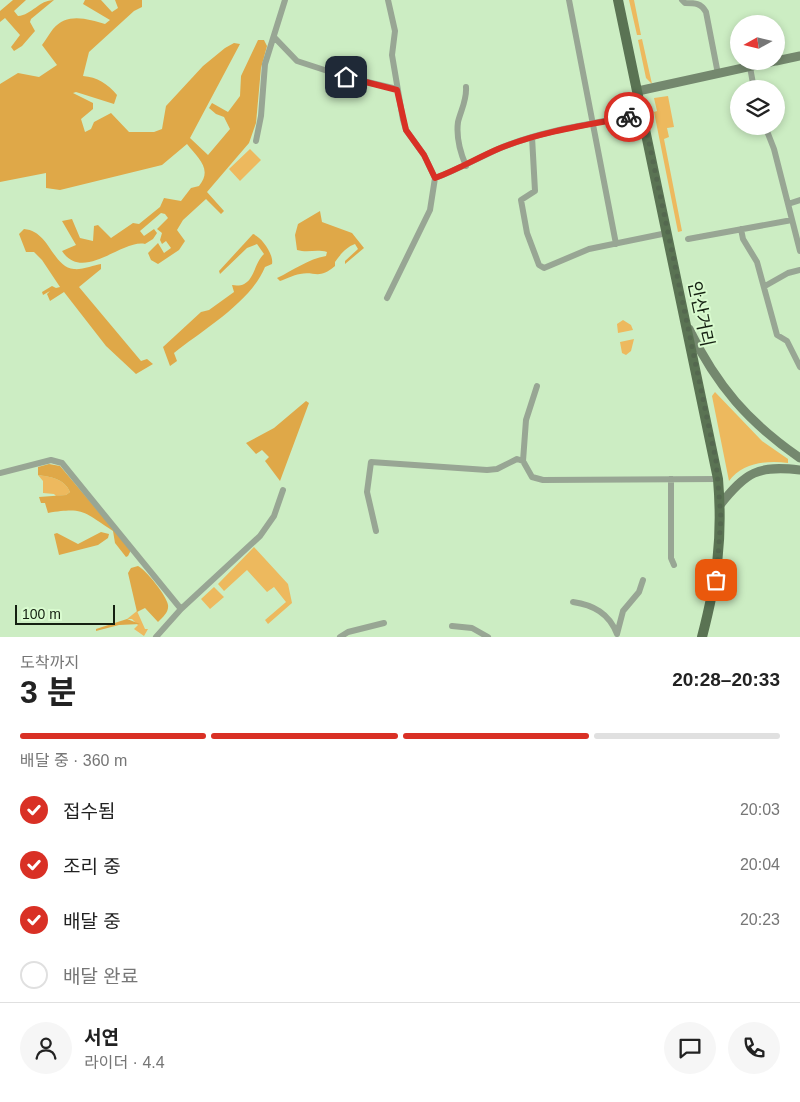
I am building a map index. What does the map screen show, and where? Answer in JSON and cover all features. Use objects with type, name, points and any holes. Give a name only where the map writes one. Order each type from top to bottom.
[{"type":"main road","name":"안산거리","points":[[618,0],[718,479],[720,505],[718,568],[702,637]]},
{"type":"main road","points":[[785,59],[800,56]]},
{"type":"main road","points":[[638,90],[736,70]]},
{"type":"main road","points":[[686,325],[700,353],[742,410],[768,436],[800,458]]},
{"type":"main road","points":[[720,505],[745,476],[756,471],[776,468],[800,470]]},
{"type":"street","points":[[256,141],[261,116],[264,64],[285,0]]},
{"type":"street","points":[[387,298],[430,210],[435,178],[424,155],[406,130],[397,90],[392,55],[395,31],[388,0]]},
{"type":"street","points":[[569,0],[616,244]]},
{"type":"street","points":[[682,0],[685,3],[696,2],[706,12],[718,74]]},
{"type":"street","points":[[274,37],[297,61],[346,77],[397,90]]},
{"type":"street","points":[[466,87],[467,97],[458,130],[460,150],[466,166]]},
{"type":"street","points":[[435,178],[466,166],[498,149],[532,137],[643,114]]},
{"type":"street","points":[[769,135],[774,148],[800,251]]},
{"type":"street","points":[[532,137],[535,191],[521,200],[527,233],[539,266],[544,268],[589,249],[667,233]]},
{"type":"street","points":[[788,204],[800,200]]},
{"type":"street","points":[[688,239],[792,220]]},
{"type":"street","points":[[741,229],[743,239],[757,262],[777,335],[787,341],[798,358],[800,367]]},
{"type":"street","points":[[765,286],[788,273],[800,270]]},
{"type":"street","points":[[537,386],[526,420],[523,461],[532,477],[543,480],[718,479]]},
{"type":"street","points":[[376,531],[367,492],[371,462],[487,470],[496,469],[517,459],[523,461]]},
{"type":"street","points":[[0,473],[51,460],[62,462],[181,609]]},
{"type":"street","points":[[672,479],[671,558],[674,565]]},
{"type":"street","points":[[156,637],[181,609],[260,536],[274,516],[283,490]]},
{"type":"street","points":[[618,635],[623,611],[639,592],[643,580]]},
{"type":"street","points":[[573,602],[590,605],[604,614],[614,626],[618,635]]},
{"type":"street","points":[[340,637],[348,632],[384,624]]},
{"type":"street","points":[[452,626],[472,628],[488,637]]},
{"type":"shaded area","points":[[13,0],[26,0],[14,11],[18,16],[27,13],[44,2],[54,0],[31,19],[30,22],[35,31],[22,46],[14,51],[11,47],[20,35],[5,18],[0,22],[0,11]]},
{"type":"shaded area","points":[[85,0],[101,0],[112,12],[118,8],[115,0],[142,0],[142,7],[134,11],[89,52],[83,76],[102,82],[117,95],[114,104],[76,92],[73,93],[93,103],[93,109],[81,119],[85,132],[91,129],[94,122],[111,113],[129,132],[154,132],[162,129],[166,106],[203,66],[225,48],[234,43],[240,44],[190,138],[208,155],[230,129],[224,117],[216,114],[209,108],[212,103],[228,112],[240,96],[241,76],[258,40],[264,40],[267,46],[261,68],[256,123],[249,143],[207,192],[224,211],[221,214],[206,199],[183,220],[177,230],[185,241],[179,250],[158,264],[151,260],[148,253],[158,243],[164,253],[171,248],[166,241],[162,244],[160,240],[162,233],[157,229],[168,218],[165,214],[161,213],[140,231],[144,236],[154,229],[157,233],[153,239],[145,244],[125,247],[103,258],[81,263],[71,260],[62,251],[76,245],[62,221],[72,219],[80,238],[93,241],[94,226],[98,225],[111,238],[133,223],[139,224],[160,207],[164,198],[181,201],[191,188],[199,186],[205,174],[199,159],[187,144],[162,165],[60,190],[46,188],[46,173],[0,182],[0,84],[18,73],[39,77],[57,65],[42,45],[53,29],[65,20],[78,18],[105,24],[110,20],[83,4]]},
{"type":"shaded area","points":[[629,0],[634,0],[641,35],[637,35]]},
{"type":"shaded area","points":[[642,39],[652,84],[646,78],[638,40]]},
{"type":"shaded area","points":[[668,96],[674,127],[667,128],[669,137],[664,139],[682,231],[678,232],[654,112],[657,111],[654,98]]},
{"type":"shaded area","points":[[250,149],[261,160],[240,181],[229,169]]},
{"type":"shaded area","points":[[320,211],[322,222],[352,233],[364,248],[345,264],[345,261],[358,249],[355,244],[349,247],[337,259],[335,266],[325,273],[305,273],[280,281],[277,278],[307,262],[326,256],[327,252],[297,250],[295,235],[298,224]]},
{"type":"shaded area","points":[[24,229],[33,231],[40,236],[55,256],[67,267],[77,269],[101,264],[101,269],[79,287],[141,361],[147,359],[153,364],[136,374],[106,346],[64,292],[50,301],[47,294],[50,291],[43,295],[42,292],[52,286],[60,287],[42,260],[34,252],[26,252],[19,234]]},
{"type":"shaded area","points":[[253,234],[267,247],[272,264],[265,267],[258,280],[238,304],[174,353],[177,361],[170,366],[163,347],[201,312],[209,310],[234,292],[232,285],[239,285],[249,280],[264,254],[257,244],[247,248],[220,274],[219,271]]},
{"type":"shaded area","points":[[623,320],[631,325],[633,330],[618,333],[617,324]]},
{"type":"shaded area","points":[[634,339],[631,351],[626,355],[622,353],[620,342]]},
{"type":"shaded area","points":[[715,392],[762,441],[788,459],[788,463],[756,464],[741,470],[729,481],[712,396]]},
{"type":"shaded area","points":[[306,401],[309,403],[280,481],[265,461],[269,457],[262,450],[256,454],[246,443],[274,428]]},
{"type":"shaded area","points":[[49,464],[60,466],[131,550],[128,556],[126,557],[115,543],[113,531],[89,515],[77,511],[48,513],[45,503],[41,503],[39,497],[66,495],[70,492],[60,481],[38,475],[38,467]]},
{"type":"shaded area","points":[[38,475],[60,481],[70,492],[66,495],[56,496],[43,493],[43,481]]},
{"type":"shaded area","points":[[101,532],[109,534],[108,538],[98,545],[59,555],[54,534],[57,533],[78,544]]},
{"type":"shaded area","points":[[254,547],[288,584],[292,603],[268,624],[265,620],[286,602],[274,587],[267,592],[247,570],[224,591],[218,584]]},
{"type":"shaded area","points":[[138,566],[156,584],[167,601],[168,610],[158,622],[145,608],[137,612],[128,573],[131,568]]},
{"type":"shaded area","points":[[214,587],[224,597],[210,609],[201,599]]},
{"type":"shaded area","points":[[137,611],[145,629],[148,629],[144,636],[134,629],[138,625],[132,619],[127,619]]},
{"type":"shaded area","points":[[127,619],[140,624],[119,625],[96,631],[96,629]]},
{"type":"way so far","points":[[629,117],[643,114],[716,461],[721,518],[716,580]]},
{"type":"route","points":[[346,77],[397,90],[406,130],[424,155],[435,178],[466,166],[498,149],[532,137],[629,117]]}]
